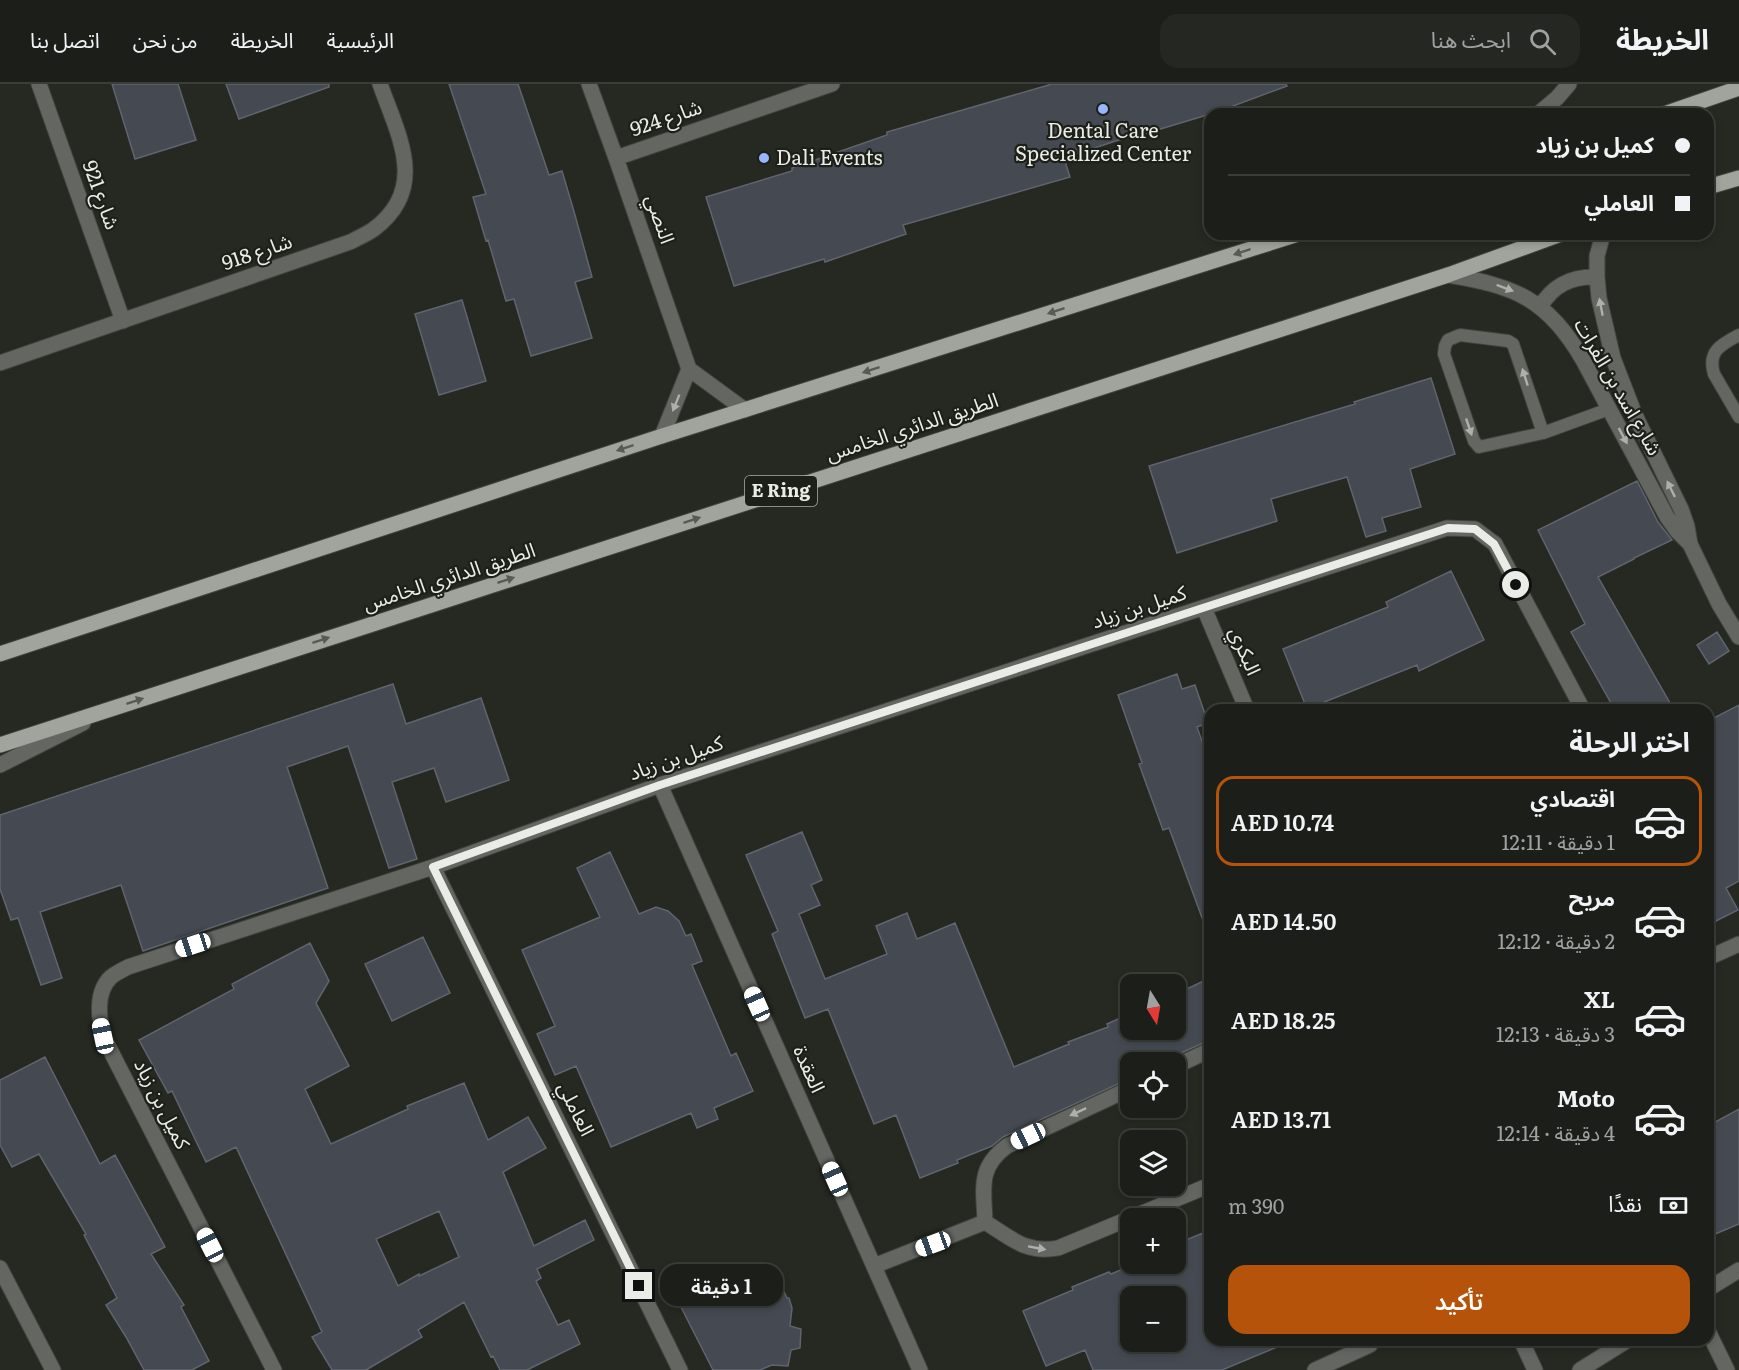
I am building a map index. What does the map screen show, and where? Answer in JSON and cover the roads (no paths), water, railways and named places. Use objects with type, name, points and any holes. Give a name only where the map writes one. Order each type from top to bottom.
[{"type":"main road","points":[[1681,108],[1739,88]]},
{"type":"main road","points":[[1714,185],[1739,178]]},
{"type":"main road","points":[[0,654],[663,436],[1279,240]]},
{"type":"main road","name":"الطريق الدائري الخامس","points":[[0,745],[1448,275],[1545,240]]},
{"type":"street","name":"شارع 921","points":[[39,84],[123,321]]},
{"type":"street","name":"شارع 918","points":[[0,363],[350,242],[373,230],[390,216],[401,197],[406,175],[405,153],[380,84]]},
{"type":"street","name":"النصي","points":[[589,84],[689,369]]},
{"type":"street","name":"شارع 924","points":[[616,158],[805,88],[832,84]]},
{"type":"street","points":[[1545,108],[1569,84]]},
{"type":"street","name":"شارع اسد بن الفرات","points":[[1602,240],[1597,277],[1599,298],[1617,368],[1635,415],[1681,509],[1690,544],[1719,604],[1739,637]]},
{"type":"street","name":"شارع اسد بن الفرات","points":[[1448,275],[1500,285],[1540,307],[1557,322],[1571,340],[1667,517],[1690,544]]},
{"type":"street","points":[[1540,307],[1546,297],[1564,282],[1574,278],[1597,277]]},
{"type":"street","points":[[663,436],[689,369],[745,410]]},
{"type":"street","name":"كميل بن زياد","points":[[274,1370],[103,1036],[99,1016],[101,994],[110,978],[128,967],[433,867],[660,785],[1448,528],[1475,529],[1494,544],[1580,704]]},
{"type":"street","name":"البكري","points":[[1204,608],[1244,704]]},
{"type":"street","points":[[0,765],[109,709]]},
{"type":"street","name":"العقدة","points":[[660,785],[920,1370]]},
{"type":"street","name":"العاملي","points":[[433,867],[680,1370]]},
{"type":"street","points":[[1714,952],[1739,945]]},
{"type":"street","points":[[1186,1061],[1204,1053]]},
{"type":"street","points":[[985,1222],[985,1173],[989,1162],[997,1153],[1007,1146],[1120,1093]]},
{"type":"street","points":[[985,1222],[1031,1249],[1058,1248],[1204,1187]]},
{"type":"street","points":[[874,1266],[985,1222]]},
{"type":"street","points":[[0,1268],[53,1370]]},
{"type":"street","points":[[1714,1285],[1739,1270]]},
{"type":"street","points":[[1714,1343],[1727,1370]]},
{"type":"street","points":[[1315,1370],[1368,1346]]},
{"type":"street","points":[[1524,1346],[1535,1370]]},
{"type":"street","points":[[1580,1370],[1618,1346]]},
{"type":"lane","points":[[1543,433],[1513,344],[1508,341],[1460,335],[1448,340],[1444,354],[1474,441],[1479,447],[1543,433],[1609,410]]},
{"type":"lane","points":[[1739,335],[1721,345],[1712,359],[1714,374],[1739,417]]},
{"type":"place","name":"Dental Care Specialized Center","points":[[1103,109]]},
{"type":"place","name":"Dali Events","points":[[764,158]]}]
